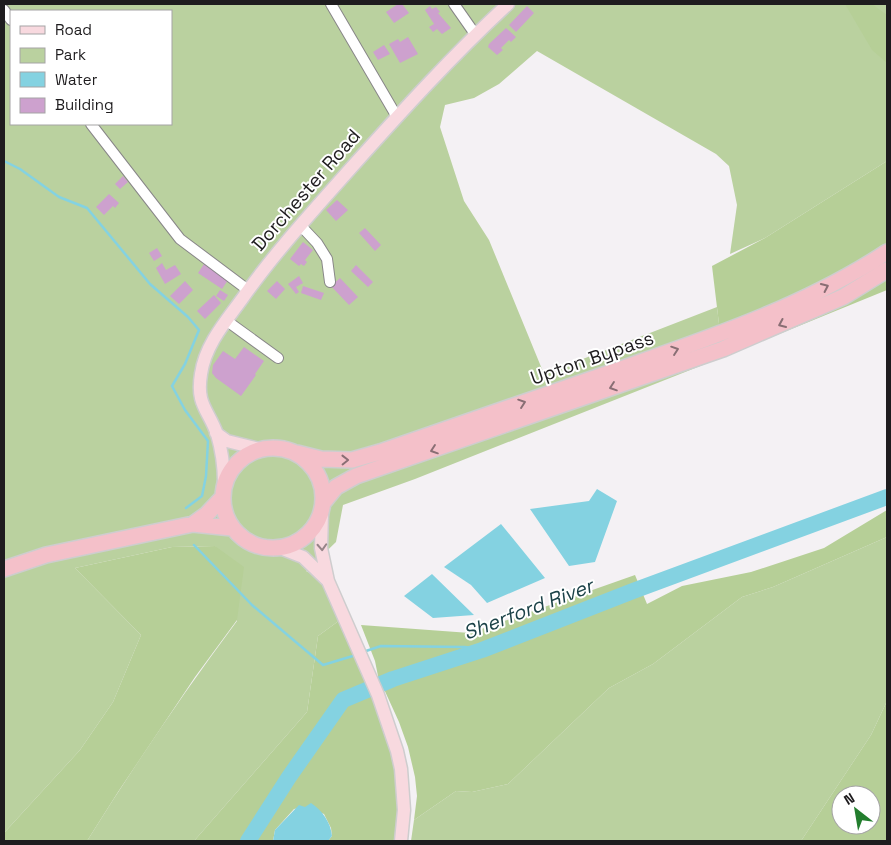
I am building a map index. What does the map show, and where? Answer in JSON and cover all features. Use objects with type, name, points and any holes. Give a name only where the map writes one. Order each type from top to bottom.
[{"type":"highway","name":"Upton Bypass","points":[[297,453],[321,459],[352,460],[380,452],[719,334],[841,280],[887,252]]},
{"type":"highway","name":"Upton Bypass","points":[[322,508],[336,487],[356,476],[723,349],[843,297],[887,270]]},
{"type":"highway","points":[[193,524],[207,514],[223,490],[232,468],[244,456],[259,449],[272,447],[297,453],[307,460],[318,474],[323,492],[322,508],[316,525],[309,533],[295,543],[280,548],[266,548],[253,544],[241,537],[232,528],[224,513],[223,490]]},
{"type":"highway","points":[[4,569],[46,555],[193,524],[232,528]]},
{"type":"main road","name":"Dorchester Road","points":[[223,490],[224,459],[216,433],[200,398],[204,358],[258,276],[300,225],[396,117],[475,34],[508,4]]},
{"type":"main road","points":[[216,433],[227,441],[259,449]]},
{"type":"main road","points":[[322,508],[321,548],[328,582],[365,663],[393,735],[401,769],[404,810],[401,841]]},
{"type":"main road","points":[[280,548],[303,557],[328,582]]},
{"type":"street","points":[[331,4],[396,117]]},
{"type":"street","points":[[454,4],[475,34]]},
{"type":"street","points":[[92,125],[180,239],[248,290]]},
{"type":"street","points":[[300,225],[327,259],[330,282]]},
{"type":"street","points":[[227,321],[278,358]]},
{"type":"green space","points":[[4,4],[887,4],[887,161],[765,238],[730,254],[737,205],[729,166],[716,154],[537,51],[499,84],[474,98],[445,105],[440,127],[464,201],[489,240],[544,374],[717,307],[723,357],[415,479],[343,505],[336,542],[306,571],[316,576],[324,586],[340,620],[318,636],[307,712],[194,841],[87,841],[160,730],[237,621],[215,546],[172,547],[75,568],[141,635],[113,702],[80,750],[4,833]]},
{"type":"green space","points":[[845,4],[872,4],[887,15],[887,63],[872,50]]},
{"type":"green space","points":[[887,161],[887,290],[723,357],[712,266],[765,238]]},
{"type":"green space","points":[[887,510],[887,537],[773,587],[742,597],[653,664],[609,688],[508,784],[472,792],[456,791],[414,820],[417,796],[408,747],[378,676],[375,661],[361,625],[470,633],[635,575],[647,604],[682,586],[751,572],[824,548]]},
{"type":"green space","points":[[887,537],[887,701],[871,735],[838,785],[831,785],[831,796],[801,841],[411,841],[414,820],[456,791],[472,792],[508,784],[609,688],[653,664],[742,597],[773,587]]},
{"type":"green space","points":[[215,546],[244,567],[237,620],[195,677],[87,841],[4,841],[4,833],[80,750],[113,702],[141,635],[75,568],[172,547]]},
{"type":"green space","points":[[340,620],[370,688],[387,734],[398,782],[399,807],[396,841],[328,841],[332,836],[331,828],[324,814],[305,807],[294,809],[275,830],[273,841],[194,841],[307,712],[318,636]]},
{"type":"green space","points":[[887,701],[887,841],[801,841],[831,796],[831,835],[881,835],[881,785],[838,785],[871,735]]},
{"type":"water","points":[[597,489],[617,501],[595,562],[569,566],[530,509],[589,501]]},
{"type":"water","points":[[501,524],[545,578],[487,603],[471,585],[444,567]]},
{"type":"water","points":[[432,574],[474,615],[433,618],[404,596]]},
{"type":"water","points":[[311,803],[322,813],[328,822],[332,836],[328,841],[273,841],[275,830],[299,805],[305,807]]},
{"type":"building","points":[[398,4],[402,4],[409,13],[394,23],[386,12]]},
{"type":"building","points":[[430,6],[432,9],[436,7],[440,12],[438,13],[451,28],[442,34],[437,29],[433,32],[429,27],[434,24],[425,10]]},
{"type":"building","points":[[527,6],[534,13],[516,32],[509,25]]},
{"type":"building","points":[[506,28],[516,37],[511,42],[509,40],[501,48],[503,50],[497,55],[488,47],[489,44]]},
{"type":"building","points":[[408,37],[418,54],[400,63],[389,44],[398,39],[400,42]]},
{"type":"building","points":[[384,45],[390,54],[378,60],[373,52]]},
{"type":"building","points":[[123,176],[128,182],[120,189],[115,184]]},
{"type":"building","points":[[109,194],[119,203],[104,215],[96,207]]},
{"type":"building","points":[[337,200],[348,210],[336,221],[326,210]]},
{"type":"building","points":[[365,228],[381,245],[375,251],[359,233]]},
{"type":"building","points":[[303,242],[313,250],[305,260],[307,262],[304,266],[301,264],[299,266],[290,259]]},
{"type":"building","points":[[157,248],[162,256],[154,261],[149,253]]},
{"type":"building","points":[[162,263],[166,270],[175,265],[181,274],[165,284],[156,268]]},
{"type":"building","points":[[204,264],[228,280],[222,289],[198,273]]},
{"type":"building","points":[[356,265],[373,282],[368,287],[351,271]]},
{"type":"building","points":[[299,276],[303,283],[296,287],[299,292],[296,294],[288,284]]},
{"type":"building","points":[[340,278],[358,297],[349,305],[331,286]]},
{"type":"building","points":[[185,281],[193,290],[179,304],[170,296]]},
{"type":"building","points":[[277,281],[285,289],[276,299],[267,291]]},
{"type":"building","points":[[303,286],[324,293],[321,300],[301,293]]},
{"type":"building","points":[[220,290],[228,295],[224,301],[216,296]]},
{"type":"building","points":[[214,295],[221,303],[205,319],[197,311]]},
{"type":"building","points":[[244,347],[264,361],[241,396],[212,373],[213,365],[223,351],[235,359]]},
{"type":"waterway","points":[[4,161],[20,169],[59,197],[87,208],[150,284],[188,317],[199,330],[185,364],[172,386],[185,410],[208,441],[206,476],[202,496],[186,508]]},
{"type":"waterway","name":"Sherford River","points":[[248,841],[289,777],[343,700],[393,679],[482,650],[633,591],[887,497]]},
{"type":"waterway","points":[[194,545],[252,605],[323,665],[356,655]]},
{"type":"waterway","points":[[363,652],[381,646],[465,647],[482,650]]}]
